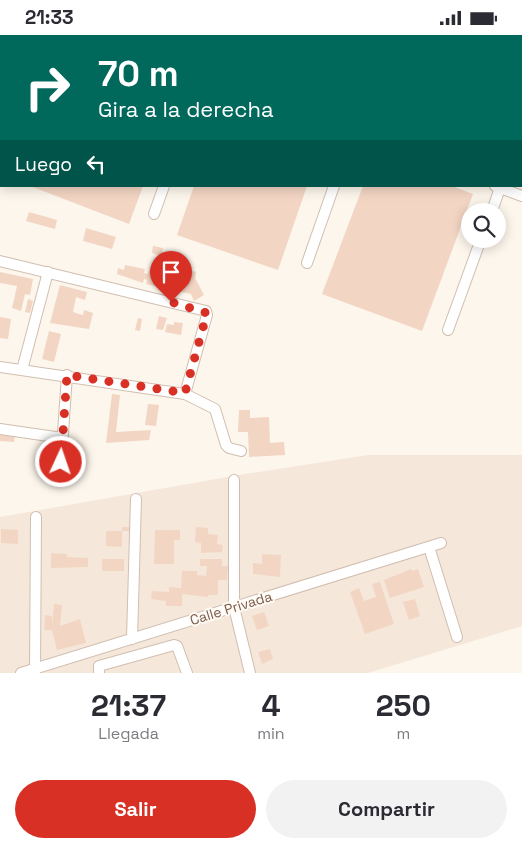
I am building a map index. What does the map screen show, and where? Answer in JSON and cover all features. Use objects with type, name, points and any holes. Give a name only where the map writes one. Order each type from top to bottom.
[{"type":"street","points":[[154,214],[164,187]]},
{"type":"street","points":[[307,263],[334,187]]},
{"type":"street","points":[[494,203],[497,187],[522,196]]},
{"type":"street","points":[[448,330],[478,248]]},
{"type":"street","points":[[0,261],[207,311],[185,393]]},
{"type":"street","points":[[22,370],[48,272]]},
{"type":"street","points":[[0,367],[185,393],[215,409],[226,445],[229,448],[241,451]]},
{"type":"street","points":[[61,462],[67,375]]},
{"type":"street","points":[[0,429],[62,438]]},
{"type":"street","points":[[234,480],[234,607],[250,673]]},
{"type":"street","points":[[132,639],[136,499]]},
{"type":"street","points":[[35,671],[36,517]]},
{"type":"street","name":"Calle Privada","points":[[21,673],[35,671],[441,543]]},
{"type":"street","points":[[429,547],[458,637]]},
{"type":"street","points":[[99,673],[99,665],[174,645],[177,646],[187,673]]},
{"type":"shaded area","points":[[368,455],[522,455],[522,626],[368,673],[0,673],[0,517],[239,475]]},
{"type":"building","points":[[33,187],[143,187],[129,224]]},
{"type":"building","points":[[194,187],[307,187],[278,270],[177,235]]},
{"type":"building","points":[[363,187],[455,187],[473,194],[470,203],[461,203],[461,226],[422,331],[322,294]]},
{"type":"building","points":[[29,212],[57,220],[55,229],[26,221]]},
{"type":"building","points":[[86,228],[116,237],[112,249],[83,241]]},
{"type":"building","points":[[153,246],[163,248],[161,256],[152,253]]},
{"type":"building","points":[[125,265],[145,269],[144,273],[148,274],[149,270],[168,274],[170,265],[196,272],[195,278],[204,295],[194,301],[191,294],[146,284],[147,280],[144,279],[143,283],[117,274],[118,268],[124,270]]},
{"type":"building","points":[[0,272],[33,279],[30,295],[25,294],[21,311],[12,308],[17,286],[0,283]]},
{"type":"building","points":[[60,285],[87,292],[85,300],[76,297],[73,312],[83,315],[84,310],[93,313],[89,329],[50,323]]},
{"type":"building","points":[[28,299],[33,301],[30,313],[25,312]]},
{"type":"building","points":[[159,316],[167,318],[163,330],[156,329]]},
{"type":"building","points":[[0,317],[11,319],[8,339],[0,338]]},
{"type":"building","points":[[138,318],[142,319],[140,331],[135,330]]},
{"type":"building","points":[[174,322],[183,323],[181,335],[165,332],[167,324],[174,325]]},
{"type":"building","points":[[49,331],[61,334],[54,362],[42,359]]},
{"type":"building","points":[[112,394],[120,395],[116,432],[151,430],[149,440],[106,443]]},
{"type":"building","points":[[148,404],[159,405],[156,426],[145,425]]},
{"type":"building","points":[[239,410],[250,410],[250,418],[269,417],[270,443],[284,442],[285,455],[249,457],[248,432],[238,432]]},
{"type":"building","points":[[0,433],[15,435],[14,442],[0,441]]},
{"type":"building","points":[[122,527],[130,527],[130,531],[122,531]]},
{"type":"building","points":[[196,527],[208,528],[208,534],[218,535],[217,544],[223,545],[222,552],[201,553],[201,543],[195,542]]},
{"type":"building","points":[[1,529],[18,530],[18,544],[1,543]]},
{"type":"building","points":[[155,530],[180,530],[180,540],[174,540],[174,564],[154,564]]},
{"type":"building","points":[[106,531],[122,531],[122,547],[106,546]]},
{"type":"building","points":[[51,553],[67,554],[67,557],[88,558],[88,567],[51,568]]},
{"type":"building","points":[[262,554],[281,555],[280,577],[253,574],[253,563],[262,564]]},
{"type":"building","points":[[102,559],[124,559],[124,571],[102,571]]},
{"type":"building","points":[[200,559],[222,559],[222,566],[228,566],[227,580],[218,580],[218,595],[208,595],[208,597],[182,594],[182,606],[166,606],[166,601],[151,599],[152,591],[169,592],[169,587],[181,588],[182,571],[197,571],[197,575],[206,576],[207,566],[200,566]]},
{"type":"building","points":[[411,569],[412,571],[418,569],[424,587],[390,598],[384,580]]},
{"type":"building","points":[[380,582],[394,624],[365,634],[350,592],[359,588],[364,601],[376,597],[372,584]]},
{"type":"building","points":[[415,599],[420,616],[409,620],[403,602]]},
{"type":"building","points":[[54,604],[62,605],[60,626],[80,619],[86,643],[57,650],[52,630],[44,630],[45,615],[52,616],[52,627]]},
{"type":"building","points":[[264,612],[269,626],[257,630],[252,616]]},
{"type":"building","points":[[270,649],[273,659],[262,664],[258,652]]},
{"type":"route","points":[[61,462],[67,375],[180,395],[185,393],[207,311],[171,302]]}]
